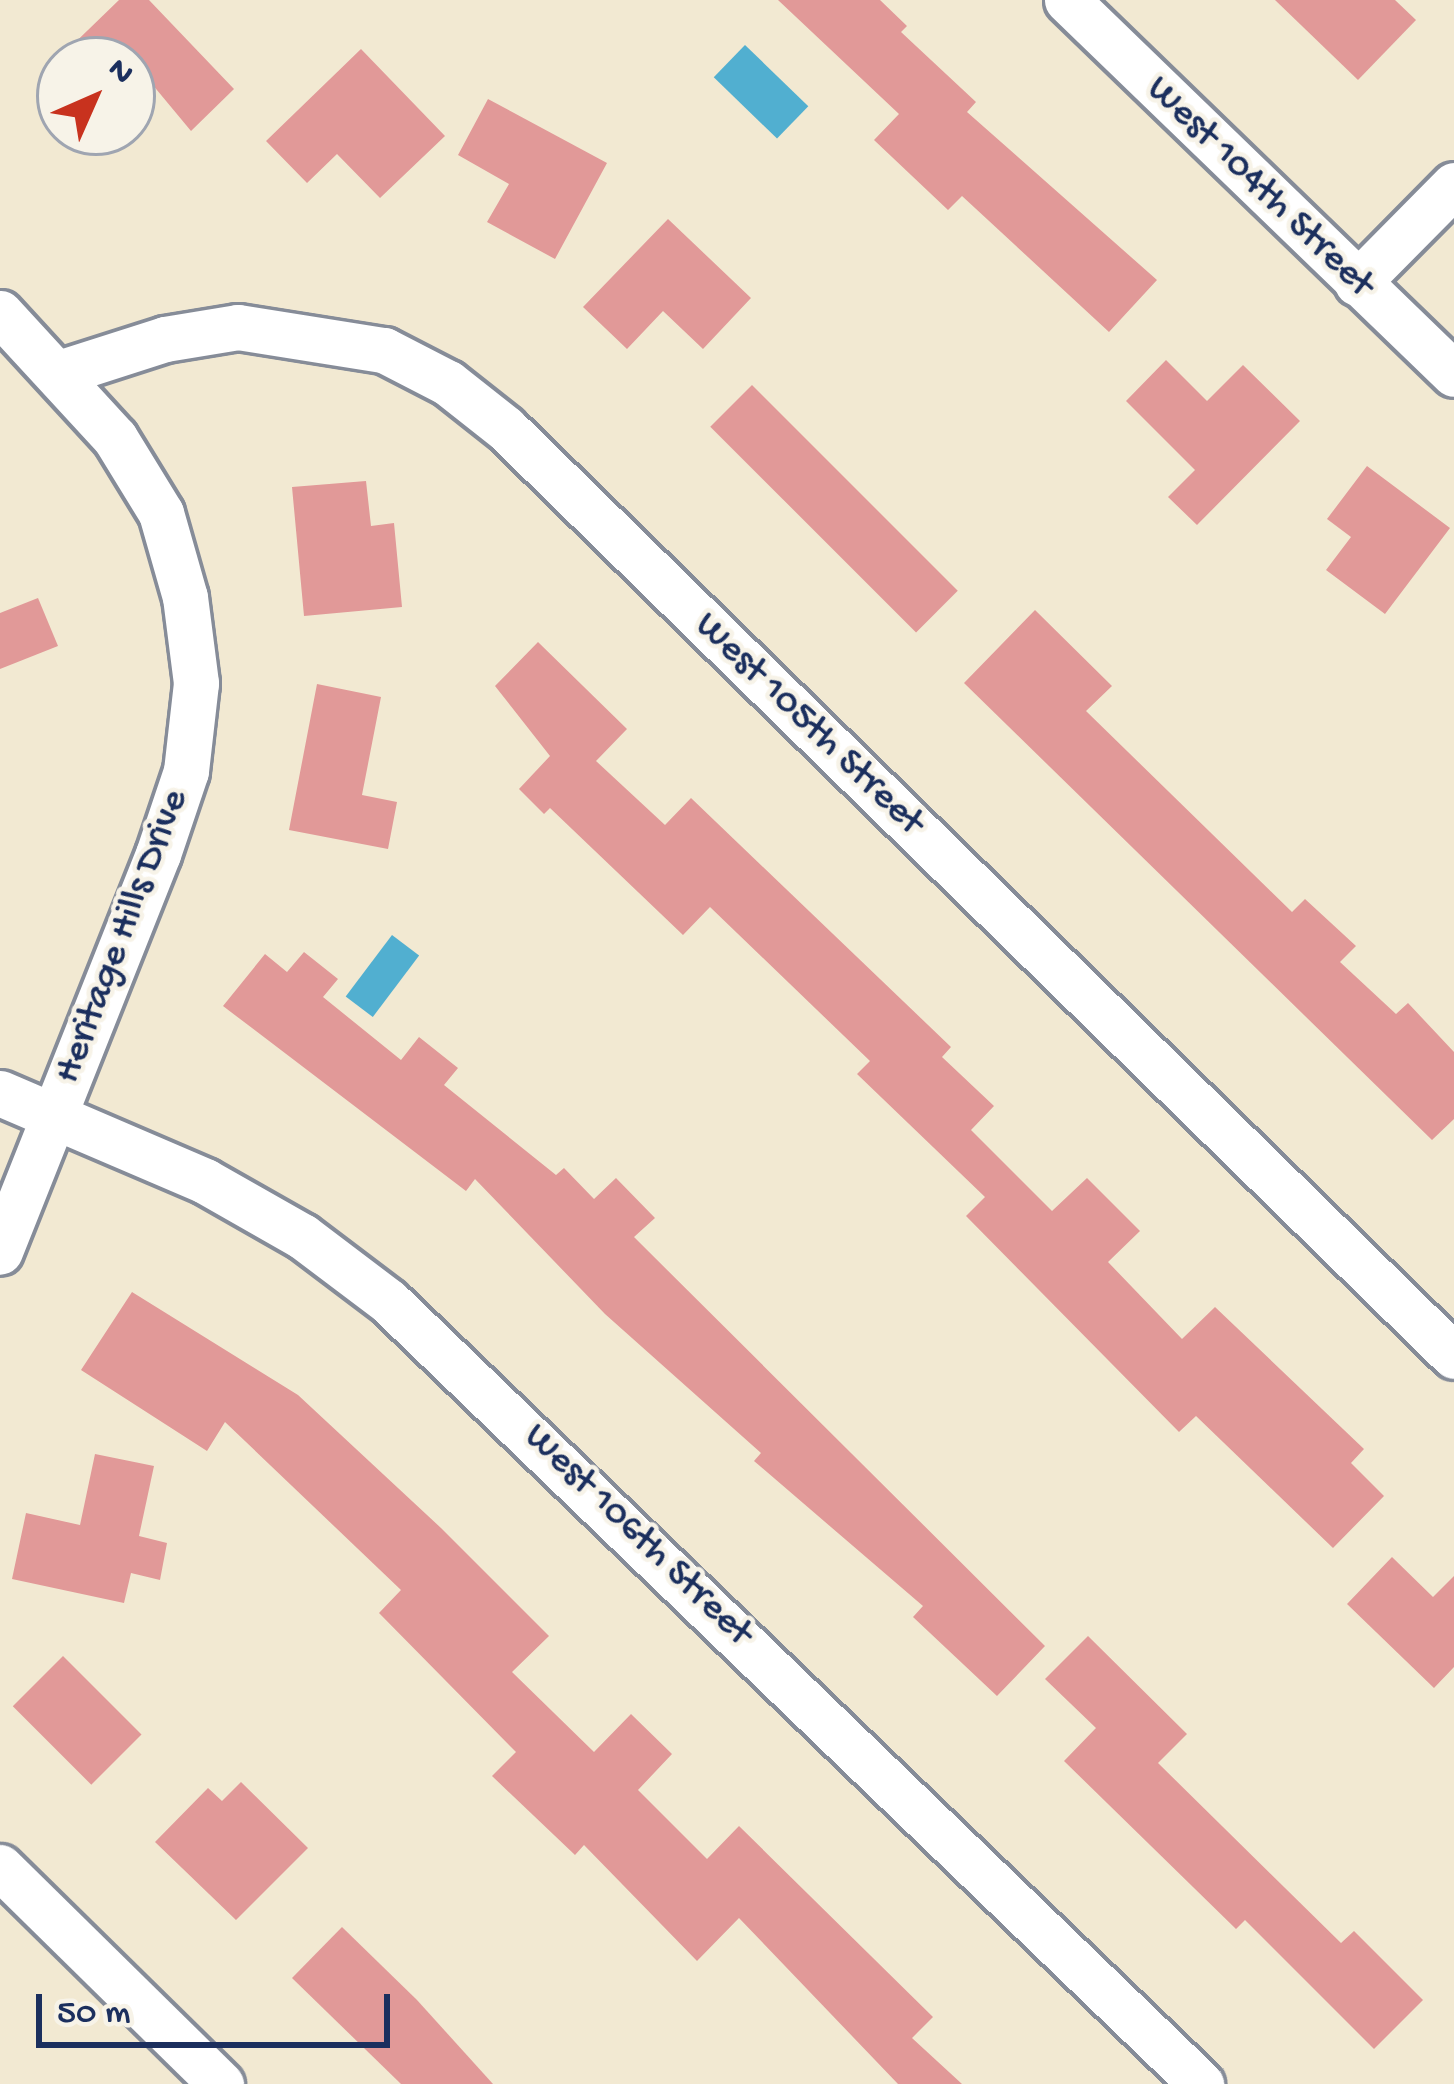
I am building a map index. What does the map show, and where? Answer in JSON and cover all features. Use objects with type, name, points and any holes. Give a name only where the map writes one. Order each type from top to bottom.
[{"type":"street","name":"West 104th Street","points":[[1067,0],[1454,374]]},
{"type":"street","points":[[1357,283],[1454,185]]},
{"type":"street","name":"Heritage Hills Drive","points":[[0,313],[115,438],[161,513],[185,597],[196,683],[186,771],[0,1252]]},
{"type":"street","name":"West 105th Street","points":[[59,373],[165,339],[238,327],[384,350],[448,383],[522,445],[1454,1356]]},
{"type":"street","name":"West 106th Street","points":[[0,1093],[206,1181],[302,1236],[388,1300],[1201,2084]]},
{"type":"street","points":[[0,1867],[220,2084]]},
{"type":"water","points":[[745,45],[808,106],[777,139],[714,77]]},
{"type":"water","points":[[392,935],[419,955],[373,1017],[346,996]]},
{"type":"building","points":[[119,0],[149,0],[234,89],[191,131],[156,89],[156,36],[82,36]]},
{"type":"building","points":[[778,0],[880,0],[907,26],[901,32],[976,102],[967,112],[1157,280],[1109,332],[962,196],[948,210],[874,140],[899,114]]},
{"type":"building","points":[[1275,0],[1395,0],[1416,20],[1358,80]]},
{"type":"building","points":[[361,49],[445,136],[380,198],[337,154],[307,183],[266,141]]},
{"type":"building","points":[[488,99],[607,163],[555,259],[487,222],[509,184],[458,155]]},
{"type":"building","points":[[668,219],[751,298],[703,349],[663,311],[627,349],[583,307]]},
{"type":"building","points":[[1166,360],[1207,401],[1243,365],[1300,421],[1197,525],[1168,497],[1195,470],[1126,401]]},
{"type":"building","points":[[752,385],[958,591],[916,632],[710,427]]},
{"type":"building","points":[[1367,466],[1450,528],[1385,614],[1326,570],[1351,537],[1327,519]]},
{"type":"building","points":[[366,481],[371,526],[394,523],[402,607],[304,616],[292,487]]},
{"type":"building","points":[[38,598],[58,646],[0,669],[0,613]]},
{"type":"building","points":[[1035,610],[1112,686],[1086,711],[1292,912],[1305,899],[1356,946],[1340,962],[1396,1014],[1408,1003],[1454,1052],[1454,1119],[1432,1140],[964,683]]},
{"type":"building","points":[[538,642],[627,729],[596,761],[665,825],[691,798],[951,1047],[942,1057],[994,1106],[971,1130],[1052,1211],[1087,1178],[1140,1231],[1108,1262],[1182,1339],[1215,1307],[1364,1449],[1351,1463],[1384,1496],[1333,1548],[1196,1416],[1179,1432],[966,1216],[985,1197],[857,1074],[870,1061],[710,907],[683,935],[550,808],[544,814],[519,789],[550,756],[495,686]]},
{"type":"building","points":[[317,684],[381,697],[362,795],[397,802],[388,849],[289,830]]},
{"type":"building","points":[[304,952],[338,979],[323,997],[401,1060],[419,1037],[458,1068],[444,1085],[556,1175],[564,1168],[594,1199],[616,1178],[655,1218],[634,1237],[1045,1646],[997,1696],[913,1617],[923,1606],[754,1461],[761,1453],[605,1314],[475,1179],[466,1191],[223,1006],[265,954],[287,972]]},
{"type":"building","points":[[132,1292],[298,1395],[441,1528],[549,1636],[512,1672],[594,1752],[631,1714],[672,1754],[638,1790],[707,1859],[739,1826],[933,2017],[912,2038],[962,2084],[898,2084],[739,1918],[697,1961],[584,1845],[575,1855],[492,1776],[516,1752],[379,1613],[401,1590],[225,1422],[207,1451],[81,1370]]},
{"type":"building","points":[[95,1454],[154,1466],[139,1536],[167,1543],[160,1580],[131,1573],[124,1603],[12,1579],[26,1513],[80,1525]]},
{"type":"building","points":[[1392,1557],[1433,1597],[1454,1576],[1454,1667],[1434,1688],[1347,1604]]},
{"type":"building","points":[[1088,1636],[1187,1734],[1158,1763],[1341,1943],[1354,1931],[1423,2000],[1374,2049],[1245,1920],[1236,1929],[1064,1761],[1096,1728],[1045,1679]]},
{"type":"building","points":[[63,1656],[141,1734],[91,1785],[13,1706]]},
{"type":"building","points":[[241,1782],[308,1848],[236,1920],[155,1842],[208,1788],[222,1801]]},
{"type":"building","points":[[342,1927],[493,2084],[401,2084],[292,1978]]}]
